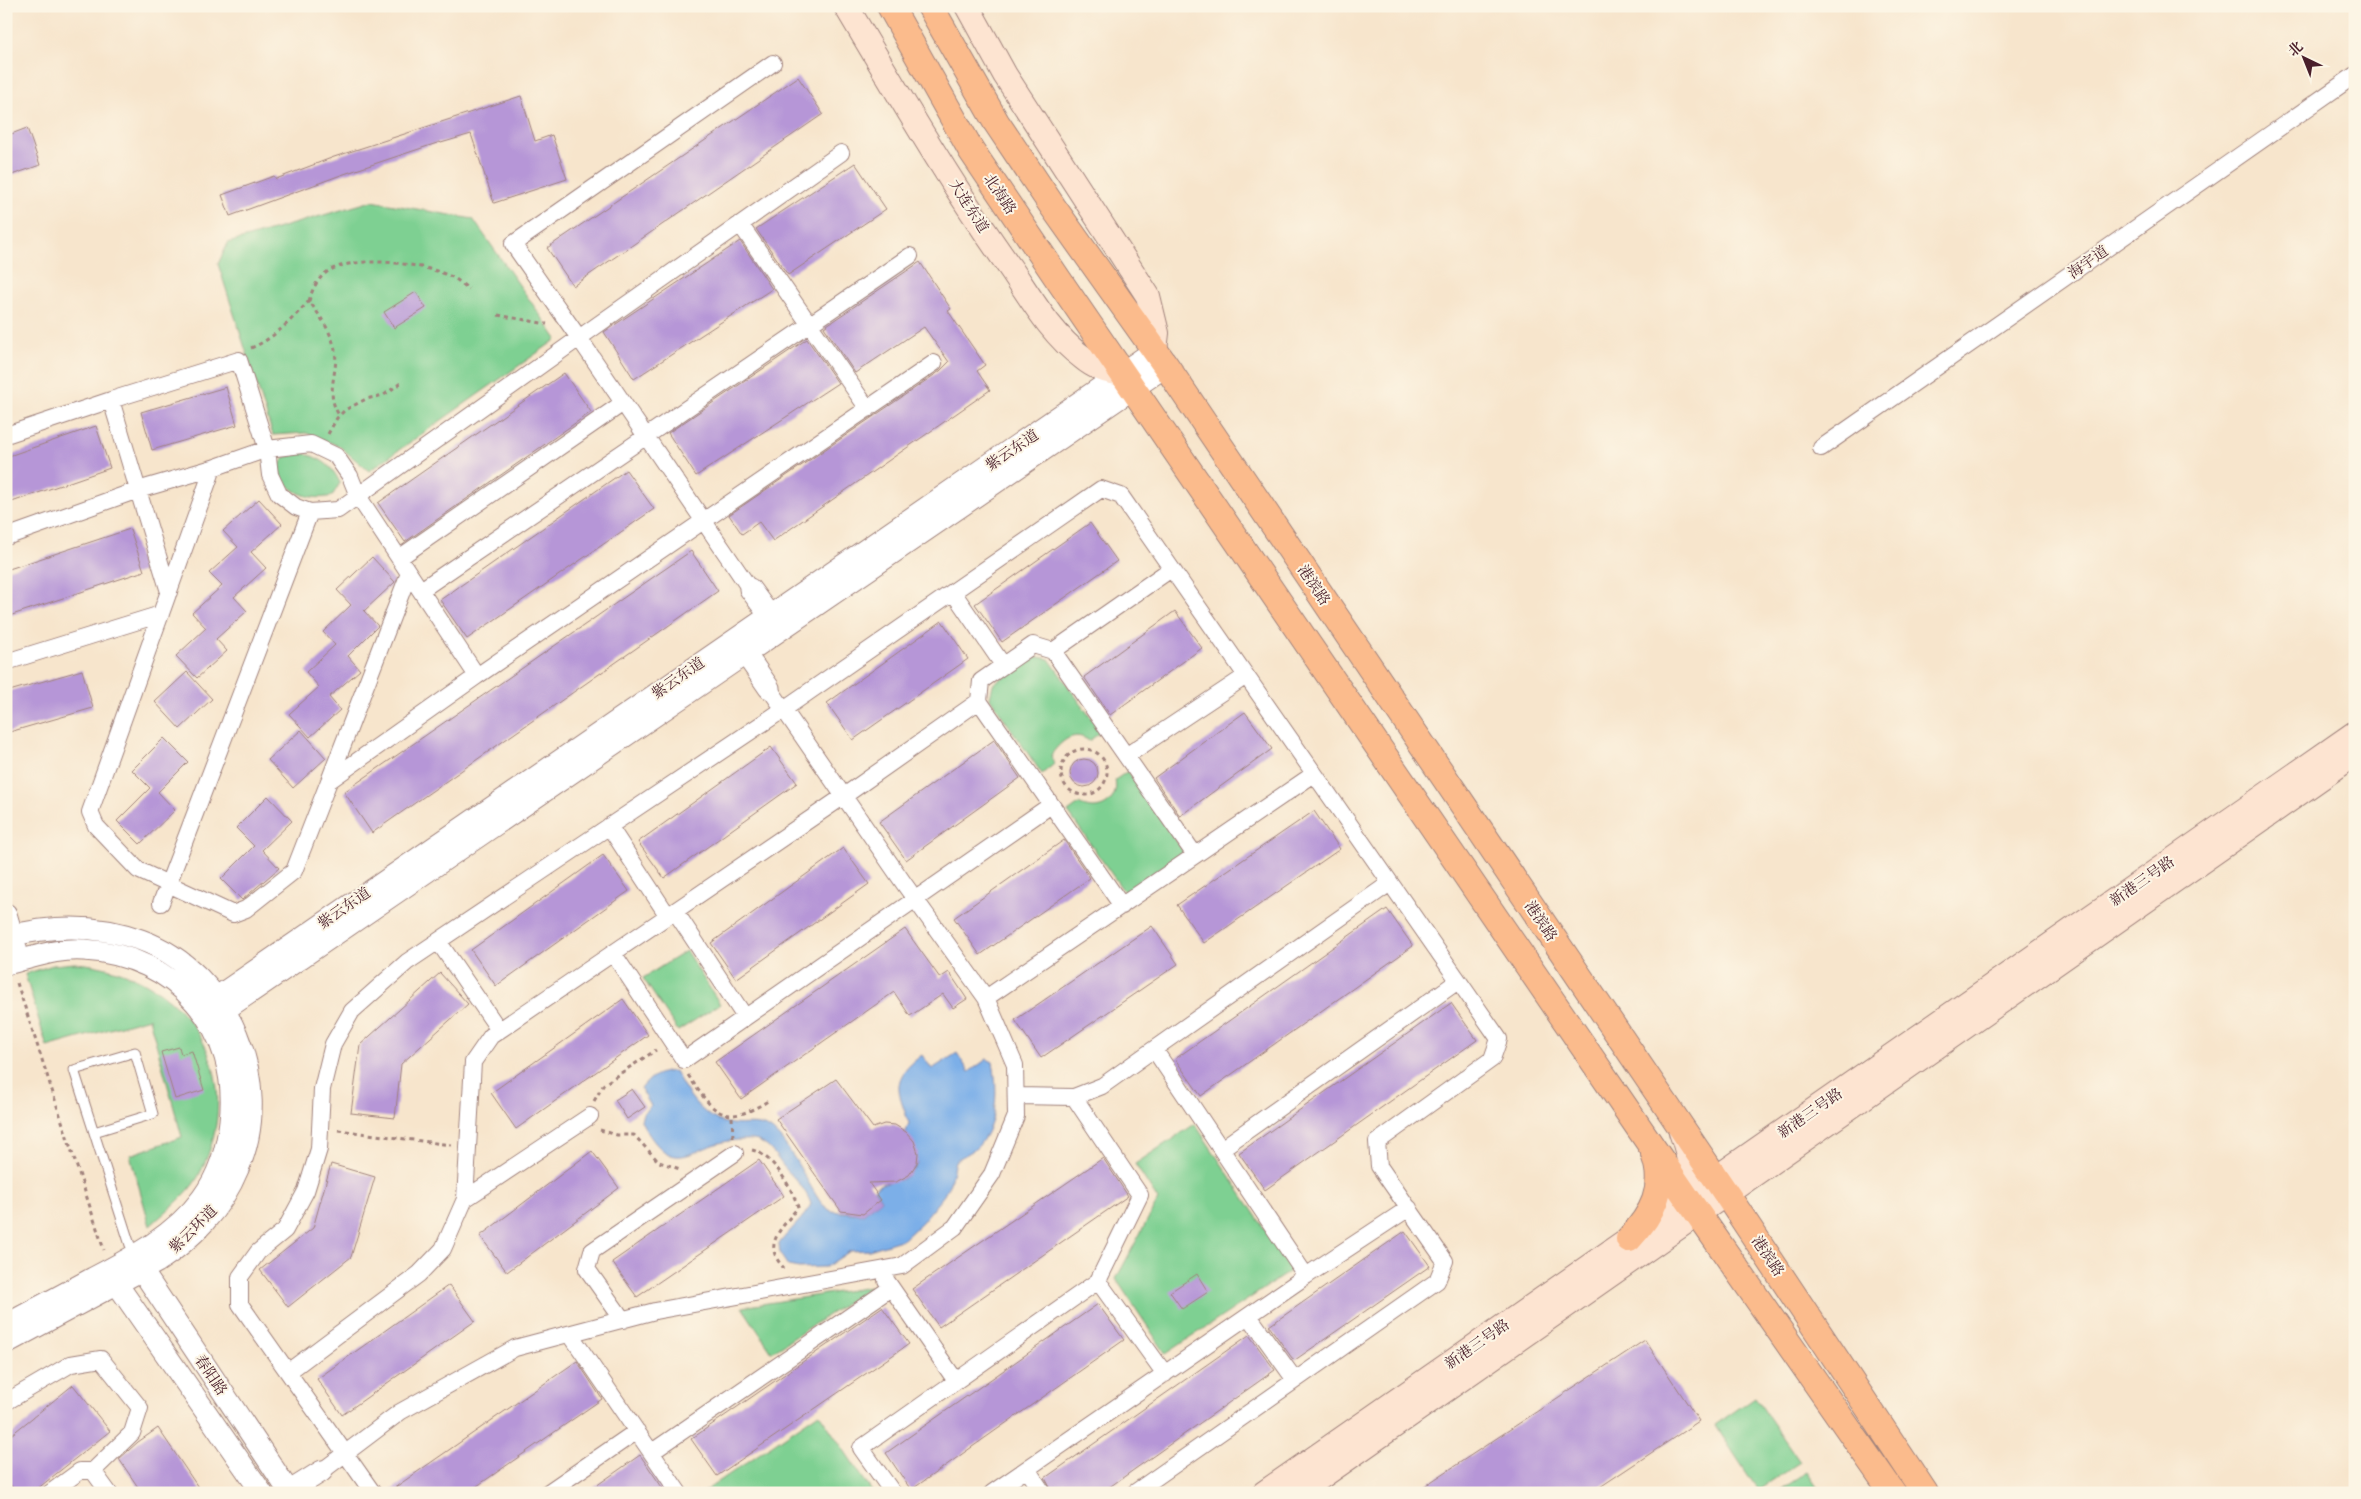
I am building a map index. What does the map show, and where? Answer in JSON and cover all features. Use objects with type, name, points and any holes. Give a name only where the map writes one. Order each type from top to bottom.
[{"type":"main road","name":"大连东道","points":[[846,6],[985,233],[1032,300],[1057,333],[1081,357],[1097,368],[1129,381]]},
{"type":"main road","name":"北海路","points":[[890,6],[971,150],[1129,381]]},
{"type":"main road","points":[[930,6],[996,122],[1053,207],[1161,358]]},
{"type":"main road","points":[[967,6],[1005,75],[1148,296],[1161,358]]},
{"type":"main road","name":"港滨路","points":[[1161,358],[1678,1123],[1925,1493]]},
{"type":"main road","points":[[1129,381],[1693,1206],[1893,1493]]},
{"type":"main road","name":"新港三号路","points":[[1721,1187],[2355,733]]},
{"type":"main road","name":"新港三号路","points":[[1264,1493],[1634,1247],[2355,754]]},
{"type":"main road","points":[[1678,1123],[1690,1164],[1693,1206]]},
{"type":"main road","points":[[1634,1247],[1650,1214],[1658,1189],[1658,1165],[1651,1144]]},
{"type":"main road","name":"新港三号路","points":[[1298,1493],[1634,1247]]},
{"type":"street","points":[[773,63],[514,244],[775,624]]},
{"type":"street","name":"海宇道","points":[[2355,76],[1823,451],[2355,85]]},
{"type":"street","points":[[6,435],[239,360],[267,449],[270,475],[279,494],[296,507],[310,512],[338,510],[578,338],[842,153]]},
{"type":"street","points":[[740,224],[868,409]]},
{"type":"street","points":[[420,590],[910,256]]},
{"type":"street","name":"紫云东道","points":[[216,1009],[259,977],[1161,358]]},
{"type":"street","points":[[329,781],[477,676],[934,363]]},
{"type":"street","points":[[110,400],[169,592]]},
{"type":"street","points":[[399,558],[623,403]]},
{"type":"street","points":[[6,537],[138,490],[213,468],[267,449],[311,444],[336,456],[350,476],[358,496],[477,676]]},
{"type":"street","points":[[213,468],[90,812],[96,826],[138,870],[170,883],[233,914],[246,909],[294,871],[409,573]]},
{"type":"street","points":[[373,1493],[240,1304],[240,1277],[258,1252],[286,1230],[306,1191],[319,1149],[322,1089],[332,1044],[352,1011],[407,962],[784,709],[1101,489],[1121,496],[1499,1039],[1492,1059],[1377,1142],[1379,1166],[1445,1261],[1437,1281],[1134,1493]]},
{"type":"street","points":[[161,903],[310,512]]},
{"type":"street","points":[[1053,651],[1172,569]]},
{"type":"street","points":[[952,592],[1003,665]]},
{"type":"street","points":[[6,662],[161,614]]},
{"type":"street","points":[[1122,906],[979,702],[981,681],[1003,665],[1032,645],[1053,651],[1195,855]]},
{"type":"street","points":[[289,1492],[322,1471],[400,1412],[515,1348],[655,1311],[797,1283],[902,1266],[955,1227],[992,1174],[1016,1116],[1016,1096],[1014,1065],[986,998],[740,647]]},
{"type":"street","points":[[1126,756],[1246,676]]},
{"type":"street","points":[[288,1372],[419,1274],[442,1249],[465,1199],[473,1062],[491,1036],[979,702]]},
{"type":"street","points":[[986,998],[1314,774]]},
{"type":"street","points":[[613,953],[684,1060],[1051,805]]},
{"type":"street","points":[[609,826],[745,1017]]},
{"type":"street","points":[[1016,1096],[1074,1096],[1102,1086],[1390,883]]},
{"type":"street","points":[[6,914],[12,962]]},
{"type":"street","name":"紫云环道","points":[[9,936],[57,928],[100,929],[142,940],[175,958],[199,977],[216,1009],[233,1049],[247,1066],[250,1102],[246,1145],[239,1168],[222,1199],[210,1215],[172,1252],[138,1253]]},
{"type":"street","points":[[438,942],[499,1030]]},
{"type":"street","name":"紫云环道","points":[[12,962],[55,950],[98,951],[124,957],[168,978],[216,1009]]},
{"type":"street","points":[[233,1049],[243,1012],[259,977]]},
{"type":"street","points":[[1221,1149],[1458,981]]},
{"type":"street","name":"紫云环道","points":[[6,1343],[113,1277],[138,1253],[191,1211],[202,1197],[220,1166],[229,1132],[233,1049]]},
{"type":"street","points":[[1154,1049],[1306,1276]]},
{"type":"street","points":[[893,1493],[861,1448],[1098,1281],[1140,1195],[1074,1096]]},
{"type":"street","points":[[465,1199],[590,1116]]},
{"type":"street","points":[[623,1320],[587,1269],[592,1250],[735,1153]]},
{"type":"street","points":[[992,1493],[1306,1276],[1409,1208]]},
{"type":"street","name":"春阳路","points":[[138,1253],[289,1492]]},
{"type":"street","points":[[879,1270],[956,1381]]},
{"type":"street","name":"紫云环道","points":[[6,1325],[113,1277]]},
{"type":"street","name":"春阳路","points":[[113,1277],[262,1493]]},
{"type":"street","points":[[1098,1281],[1165,1374]]},
{"type":"street","points":[[652,1452],[891,1288]]},
{"type":"street","points":[[1249,1316],[1295,1380]]},
{"type":"street","points":[[570,1334],[679,1493]]},
{"type":"street","points":[[6,1402],[71,1364],[101,1359],[140,1408],[132,1433],[92,1472]]},
{"type":"street","points":[[547,1493],[637,1431]]},
{"type":"street","points":[[1027,1469],[1043,1493]]},
{"type":"street","points":[[50,1493],[80,1470],[92,1472],[109,1493]]},
{"type":"lane","points":[[94,1132],[154,1114],[135,1052],[74,1070],[94,1132],[138,1253]]},
{"type":"path","points":[[245,350],[261,344],[277,332],[309,301],[313,288],[327,272],[354,262],[390,263],[430,269],[452,276],[469,289]]},
{"type":"path","points":[[309,301],[318,312],[335,350],[332,405],[339,415]]},
{"type":"path","points":[[498,315],[546,324]]},
{"type":"path","points":[[324,440],[339,415],[366,399],[384,395],[402,382]]},
{"type":"path","points":[[1078,750],[1093,751],[1104,760],[1107,776],[1100,790],[1086,796],[1078,795],[1071,792],[1062,780],[1062,765],[1066,758],[1078,750]]},
{"type":"path","points":[[12,962],[113,1277]]},
{"type":"path","points":[[671,1040],[604,1084],[596,1094],[590,1116],[601,1131],[617,1135],[634,1135],[659,1162],[673,1168],[687,1170]]},
{"type":"path","points":[[684,1060],[683,1066],[706,1102],[721,1112],[732,1117],[749,1113],[768,1101]]},
{"type":"path","points":[[320,1127],[467,1147]]},
{"type":"path","points":[[735,1153],[753,1150],[764,1154],[778,1171],[795,1199],[798,1207],[776,1236],[772,1250],[778,1262],[788,1273]]},
{"type":"green space","points":[[372,201],[473,219],[557,339],[369,471],[339,446],[306,433],[273,435],[218,264],[228,243]]},
{"type":"green space","points":[[303,453],[321,460],[334,472],[340,483],[332,496],[306,496],[292,488],[281,475],[278,467],[285,457]]},
{"type":"green space","points":[[1033,656],[1049,659],[1101,732],[1089,741],[1078,736],[1063,742],[1051,755],[1054,764],[1042,774],[990,698],[993,684]]},
{"type":"green space","points":[[1128,771],[1184,852],[1125,893],[1068,812],[1079,804],[1093,808],[1106,804],[1114,795],[1116,788],[1115,780]]},
{"type":"green space","points":[[686,951],[720,1004],[678,1031],[643,978]]},
{"type":"green space","points":[[75,963],[115,970],[149,985],[178,1007],[199,1035],[213,1067],[218,1102],[213,1139],[198,1177],[182,1197],[150,1226],[130,1155],[182,1137],[149,1018],[47,1047],[25,974],[53,965]]},
{"type":"green space","points":[[1195,1124],[1292,1270],[1166,1354],[1116,1279],[1158,1200],[1135,1164]]},
{"type":"green space","points":[[871,1287],[772,1352],[742,1307]]},
{"type":"green space","points":[[1755,1397],[1800,1462],[1758,1490],[1715,1425]]},
{"type":"green space","points":[[819,1413],[873,1493],[702,1493]]},
{"type":"green space","points":[[1807,1472],[1821,1493],[1776,1493]]},
{"type":"water","points":[[957,1053],[969,1072],[987,1059],[993,1062],[996,1094],[993,1115],[986,1135],[978,1147],[955,1161],[950,1183],[944,1195],[922,1222],[904,1239],[869,1250],[850,1251],[826,1267],[799,1268],[788,1266],[780,1254],[779,1244],[811,1204],[803,1189],[767,1147],[756,1140],[741,1140],[724,1142],[686,1155],[676,1156],[665,1152],[654,1141],[641,1121],[643,1113],[651,1106],[641,1089],[655,1076],[664,1072],[675,1071],[691,1097],[713,1118],[732,1124],[761,1125],[777,1135],[791,1153],[816,1196],[831,1211],[863,1214],[881,1200],[874,1189],[880,1185],[906,1177],[917,1163],[906,1132],[909,1123],[899,1093],[901,1078],[905,1071],[922,1055],[932,1069]]},
{"type":"building","points":[[798,77],[823,114],[573,286],[547,248]]},
{"type":"building","points":[[521,96],[535,141],[552,135],[567,179],[494,203],[471,134],[440,142],[341,175],[230,216],[222,195],[274,176],[276,179],[334,157]]},
{"type":"building","points":[[27,128],[40,165],[6,177],[6,136]]},
{"type":"building","points":[[855,163],[886,209],[788,275],[756,229]]},
{"type":"building","points":[[740,241],[772,289],[634,379],[604,332]]},
{"type":"building","points":[[920,262],[951,309],[948,311],[985,365],[977,371],[990,390],[773,541],[759,522],[742,534],[729,515],[940,371],[949,362],[924,327],[855,373],[824,327]]},
{"type":"building","points":[[416,292],[426,308],[394,328],[384,312]]},
{"type":"building","points":[[807,339],[838,383],[696,476],[668,433]]},
{"type":"building","points":[[564,373],[591,412],[405,542],[378,503]]},
{"type":"building","points":[[226,387],[237,425],[152,450],[141,412]]},
{"type":"building","points":[[96,426],[110,468],[6,504],[6,457]]},
{"type":"building","points":[[626,470],[654,509],[467,639],[440,600]]},
{"type":"building","points":[[259,499],[282,524],[251,552],[266,568],[234,597],[247,611],[216,639],[227,651],[197,678],[176,656],[206,628],[192,613],[222,586],[209,573],[238,547],[223,531]]},
{"type":"building","points":[[1090,523],[1117,561],[1002,642],[975,604]]},
{"type":"building","points":[[130,529],[144,571],[6,617],[6,570]]},
{"type":"building","points":[[691,551],[718,591],[372,833],[344,792]]},
{"type":"building","points":[[372,557],[395,582],[364,611],[378,626],[348,656],[360,670],[329,697],[340,710],[310,737],[289,714],[319,687],[306,672],[335,645],[323,632],[351,605],[337,590]]},
{"type":"building","points":[[1175,611],[1202,648],[1110,715],[1084,677]]},
{"type":"building","points":[[942,621],[968,659],[853,740],[827,703]]},
{"type":"building","points":[[82,670],[93,708],[6,733],[6,692]]},
{"type":"building","points":[[187,672],[212,699],[180,729],[155,702]]},
{"type":"building","points":[[1245,712],[1272,749],[1180,816],[1154,778]]},
{"type":"building","points":[[301,730],[326,758],[293,788],[268,760]]},
{"type":"building","points":[[164,738],[188,762],[158,792],[175,810],[140,844],[117,821],[150,788],[132,770]]},
{"type":"building","points":[[994,740],[1020,778],[906,860],[879,822]]},
{"type":"building","points":[[771,747],[797,783],[664,878],[638,842]]},
{"type":"building","points":[[1084,759],[1094,763],[1098,773],[1094,783],[1084,787],[1074,783],[1070,773],[1074,763]]},
{"type":"building","points":[[268,796],[292,821],[262,850],[279,868],[242,900],[221,879],[254,846],[236,828]]},
{"type":"building","points":[[1314,811],[1340,849],[1204,943],[1177,905]]},
{"type":"building","points":[[1064,840],[1090,878],[980,955],[954,918]]},
{"type":"building","points":[[843,848],[869,884],[736,979],[711,943]]},
{"type":"building","points":[[603,855],[629,891],[496,986],[471,950]]},
{"type":"building","points":[[1387,909],[1413,946],[1201,1096],[1175,1059]]},
{"type":"building","points":[[1152,926],[1178,964],[1041,1058],[1015,1020]]},
{"type":"building","points":[[905,929],[940,978],[949,972],[967,999],[953,1008],[943,994],[910,1016],[894,992],[741,1099],[715,1062]]},
{"type":"building","points":[[440,973],[468,1004],[401,1064],[395,1118],[351,1113],[360,1045]]},
{"type":"building","points":[[623,999],[648,1035],[516,1129],[491,1093]]},
{"type":"building","points":[[1451,1003],[1477,1040],[1265,1190],[1239,1153]]},
{"type":"building","points":[[179,1047],[181,1054],[192,1051],[204,1090],[175,1099],[161,1052]]},
{"type":"building","points":[[836,1079],[873,1128],[884,1124],[895,1125],[906,1132],[914,1141],[918,1153],[917,1163],[909,1175],[896,1182],[869,1183],[881,1200],[863,1214],[841,1211],[776,1119]]},
{"type":"building","points":[[632,1089],[645,1107],[627,1119],[615,1100]]},
{"type":"building","points":[[592,1151],[619,1188],[507,1272],[480,1236]]},
{"type":"building","points":[[1103,1158],[1128,1196],[939,1327],[912,1289]]},
{"type":"building","points":[[759,1160],[784,1196],[637,1297],[612,1262]]},
{"type":"building","points":[[331,1164],[375,1177],[351,1257],[288,1307],[260,1270],[313,1228]]},
{"type":"building","points":[[1405,1231],[1430,1266],[1295,1360],[1292,1358],[1269,1326]]},
{"type":"building","points":[[1197,1274],[1208,1292],[1182,1309],[1170,1292]]},
{"type":"building","points":[[449,1285],[475,1321],[342,1415],[317,1379]]},
{"type":"building","points":[[1098,1304],[1124,1340],[911,1490],[886,1453]]},
{"type":"building","points":[[882,1307],[909,1344],[717,1476],[691,1439]]},
{"type":"building","points":[[1249,1335],[1275,1370],[1101,1493],[1053,1493],[1045,1478]]},
{"type":"building","points":[[1645,1340],[1699,1421],[1591,1493],[1414,1493]]},
{"type":"building","points":[[577,1361],[602,1399],[467,1493],[387,1493]]},
{"type":"building","points":[[73,1385],[110,1431],[32,1493],[17,1493],[6,1479],[6,1439]]},
{"type":"building","points":[[158,1428],[202,1493],[142,1493],[119,1459]]},
{"type":"building","points":[[640,1455],[666,1493],[586,1493]]}]
